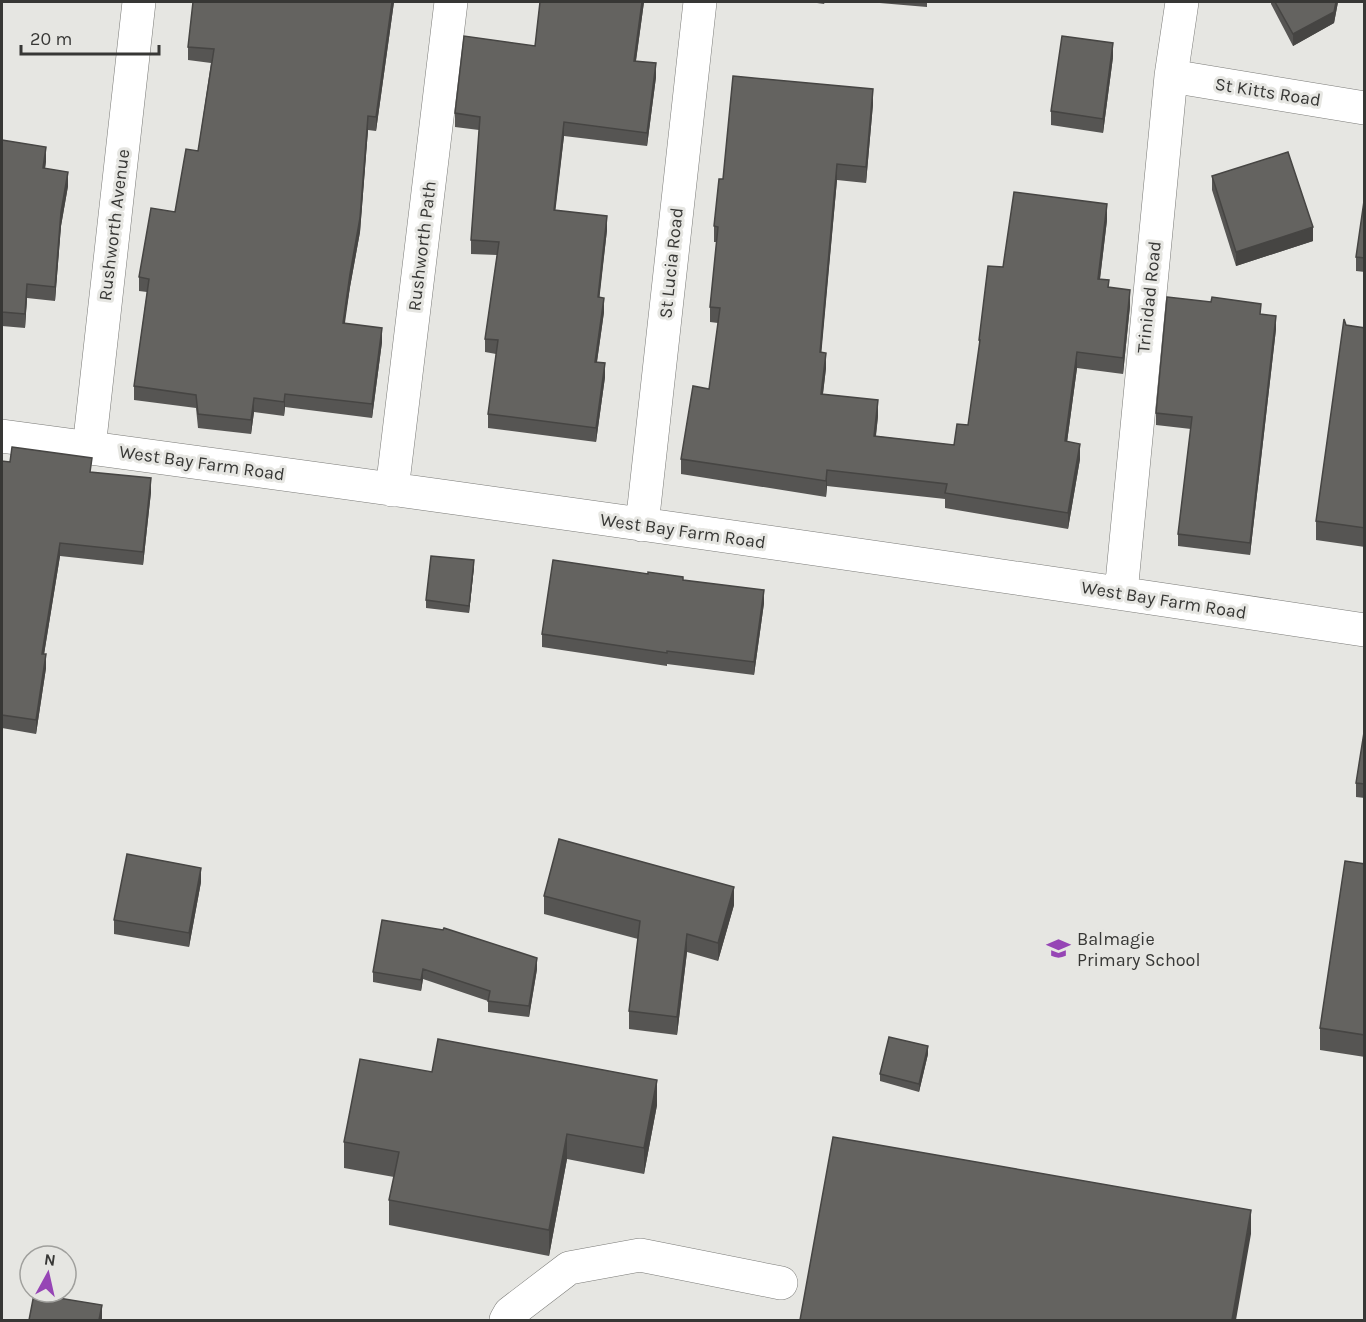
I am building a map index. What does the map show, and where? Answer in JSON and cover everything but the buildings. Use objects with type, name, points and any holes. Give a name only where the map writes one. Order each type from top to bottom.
[{"type":"street","name":"Rushworth Avenue","points":[[88,448],[139,2]]},
{"type":"street","name":"Rushworth Path","points":[[392,490],[451,2]]},
{"type":"street","name":"St Lucia Road","points":[[642,525],[700,2]]},
{"type":"street","name":"Trinidad Road","points":[[1120,593],[1171,76],[1182,2]]},
{"type":"street","name":"St Kitts Road","points":[[1171,76],[1365,108]]},
{"type":"street","name":"West Bay Farm Road","points":[[2,436],[1120,593],[1365,630]]},
{"type":"street","points":[[506,1320],[510,1313],[569,1268],[640,1255],[781,1283]]},
{"type":"place","name":"Balmagie Primary School","points":[[1059,949]]}]
